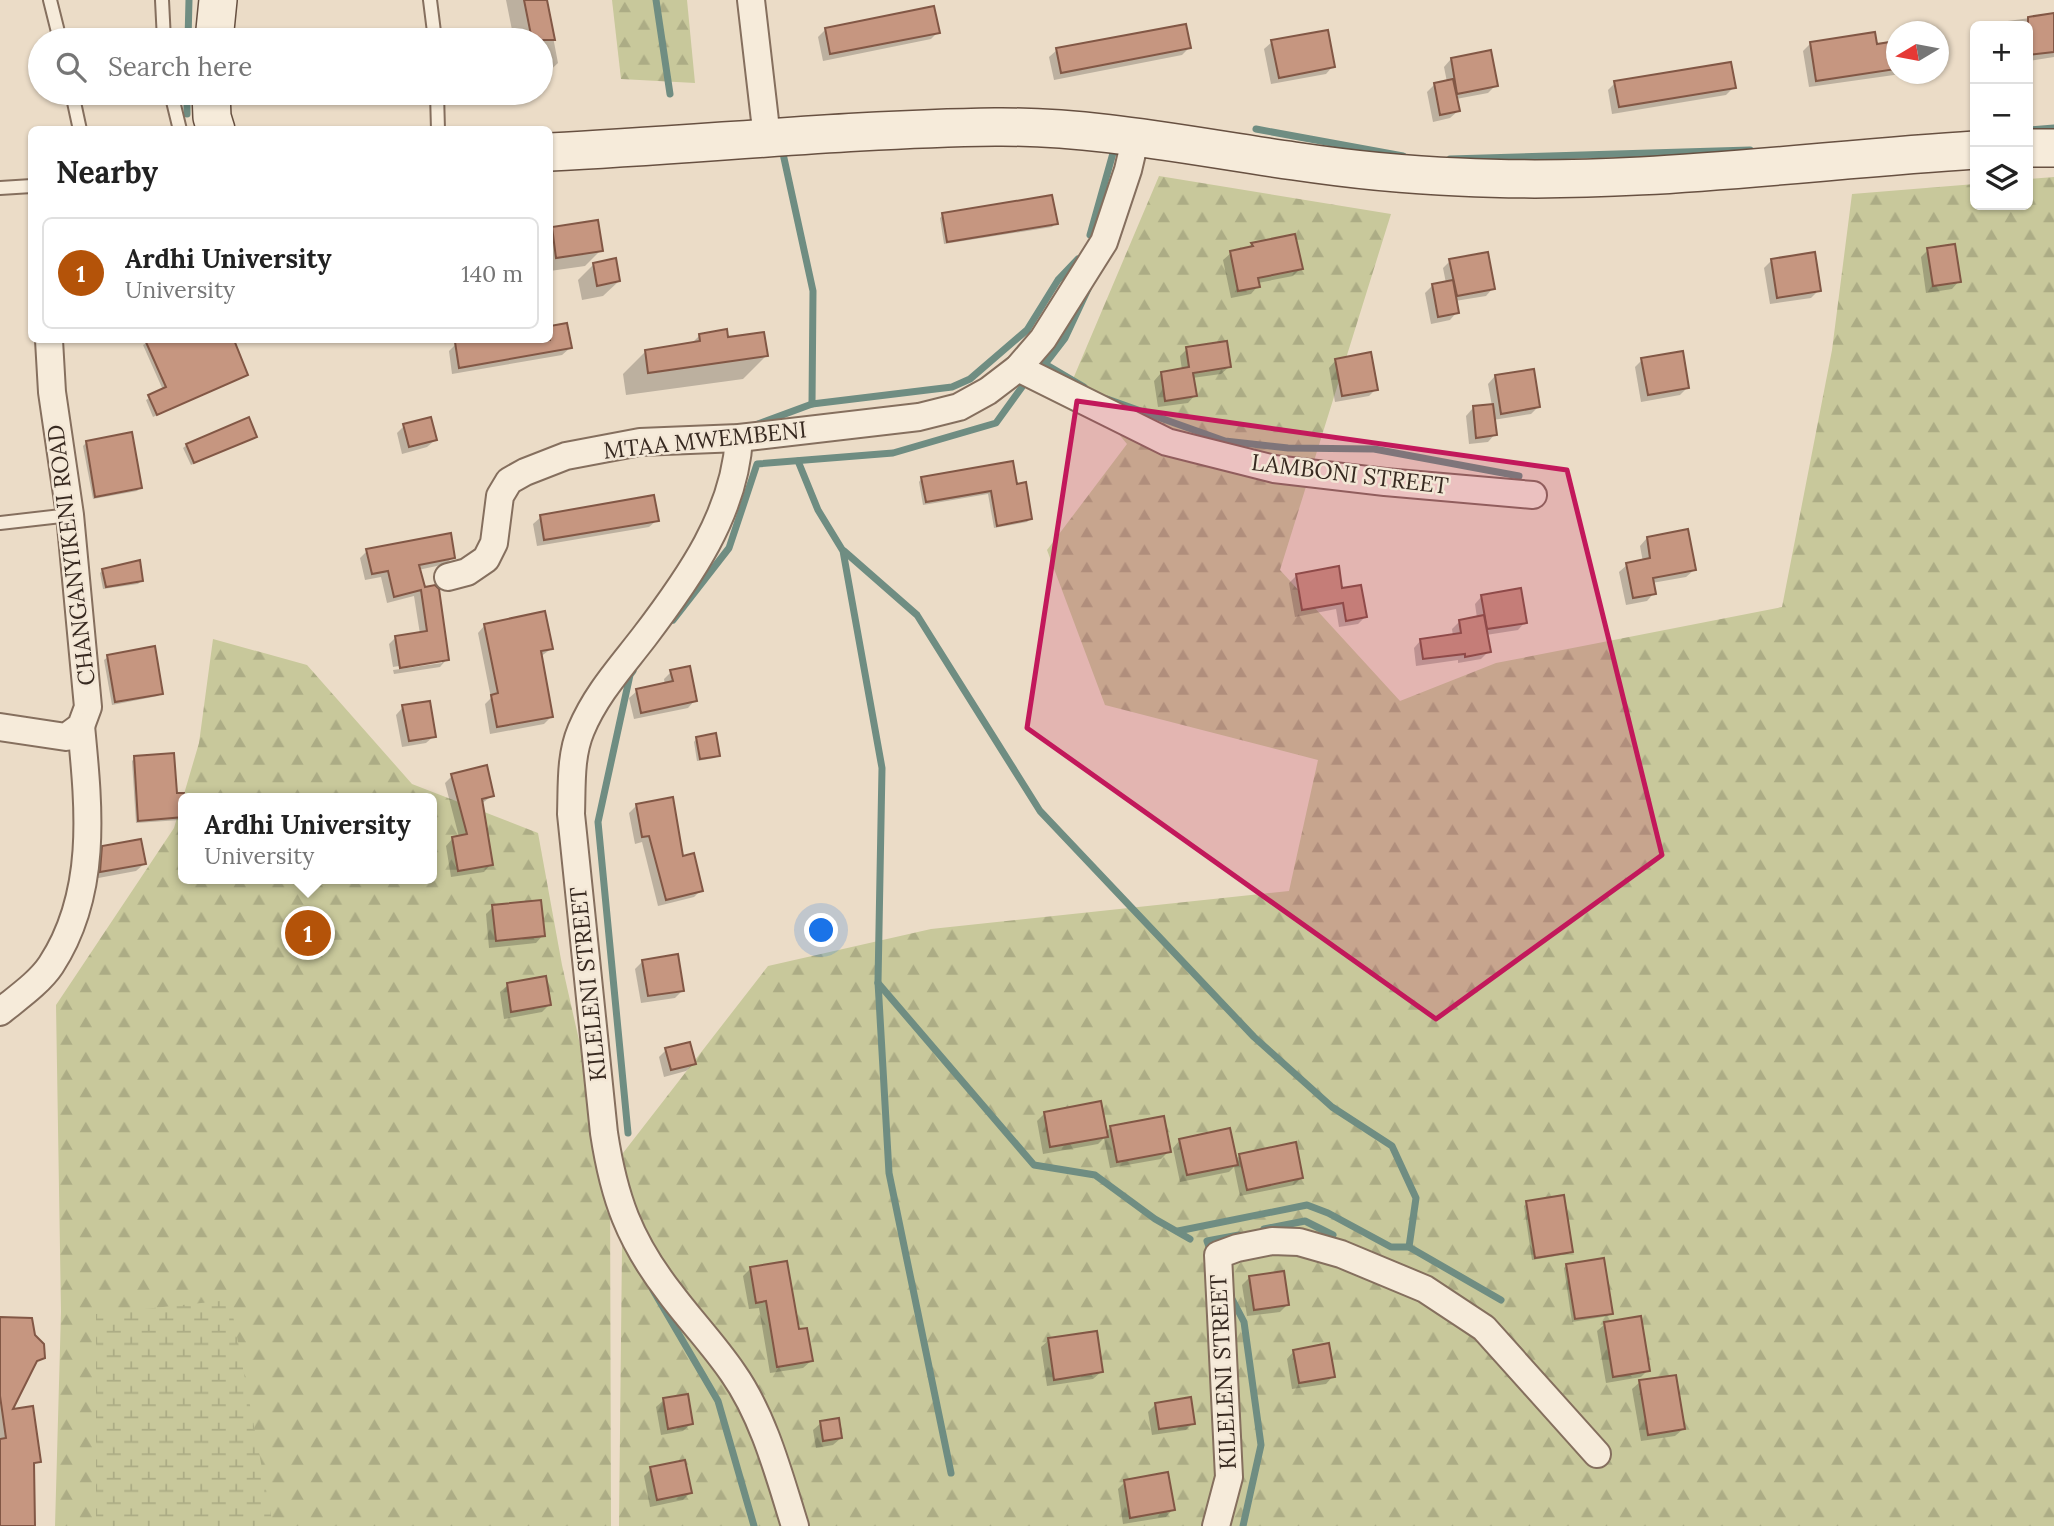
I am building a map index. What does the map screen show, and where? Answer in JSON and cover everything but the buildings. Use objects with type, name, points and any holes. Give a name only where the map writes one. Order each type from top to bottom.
[{"type":"street","points":[[215,28],[218,0]]},
{"type":"street","points":[[751,0],[767,138]]},
{"type":"street","points":[[212,105],[215,126]]},
{"type":"street","points":[[553,152],[995,127],[1136,136],[1296,162],[1460,177],[1570,178],[1689,173],[1970,150]]},
{"type":"street","name":"MTAA MWEMBENI","points":[[448,577],[467,572],[486,559],[494,543],[500,496],[509,481],[566,456],[640,442],[739,438],[919,417],[959,407],[988,391],[1018,368],[1043,339],[1104,242],[1128,170],[1136,136]]},
{"type":"street","points":[[2033,148],[2054,148]]},
{"type":"street","name":"CHANGANYIKENI ROAD","points":[[0,1012],[49,967],[72,926],[82,889],[88,845],[87,781],[81,726],[88,707],[70,515],[52,392],[49,343]]},
{"type":"street","name":"LAMBONI STREET","points":[[1018,368],[1167,442],[1274,469],[1533,495]]},
{"type":"street","name":"KILELENI STREET","points":[[739,438],[736,473],[715,528],[689,573],[610,680],[581,729],[573,767],[571,814],[604,1133],[610,1175],[621,1211],[641,1251],[739,1384],[755,1413],[795,1526]]},
{"type":"street","points":[[0,727],[66,737],[81,726]]},
{"type":"street","name":"KILELENI STREET","points":[[1216,1526],[1229,1477],[1218,1255],[1272,1241],[1299,1242],[1341,1254],[1424,1289],[1484,1328],[1597,1454]]},
{"type":"lane","points":[[50,0],[57,28]]},
{"type":"lane","points":[[162,0],[163,28]]},
{"type":"lane","points":[[430,0],[434,28]]},
{"type":"lane","points":[[75,105],[79,126]]},
{"type":"lane","points":[[174,105],[179,126]]},
{"type":"lane","points":[[437,105],[438,126]]},
{"type":"lane","points":[[0,188],[28,186]]},
{"type":"lane","points":[[0,523],[70,515]]},
{"type":"highlighted area","points":[[1077,401],[1567,470],[1662,855],[1436,1019],[1027,728]]},
{"type":"green space","points":[[612,0],[687,0],[695,83],[621,79]]},
{"type":"green space","points":[[1159,176],[1391,214],[1280,570],[1400,701],[1496,663],[1782,607],[1832,350],[1852,194],[1970,184],[1970,210],[2033,210],[2033,179],[2054,177],[2054,1526],[619,1526],[623,1153],[768,966],[931,929],[1289,891],[1318,760],[1105,705],[1047,550],[1127,444],[1073,379]]},
{"type":"green space","points":[[213,639],[307,665],[412,784],[435,793],[184,793],[199,743]]},
{"type":"green space","points":[[437,794],[538,833],[562,965],[610,1177],[611,1526],[55,1526],[61,1312],[56,1005],[174,828],[178,814],[178,884],[437,884]]},
{"type":"green space","points":[[230,1300],[273,1526],[96,1526],[96,1314]]},
{"type":"waterway","points":[[188,28],[189,0]]},
{"type":"waterway","points":[[656,0],[670,94]]},
{"type":"waterway","points":[[187,105],[187,114]]},
{"type":"waterway","points":[[2033,130],[2054,128]]},
{"type":"waterway","points":[[1256,129],[1403,156]]},
{"type":"waterway","points":[[1090,235],[1113,146]]},
{"type":"waterway","points":[[782,149],[813,291],[812,404]]},
{"type":"waterway","points":[[1450,159],[1750,150]]},
{"type":"waterway","points":[[758,424],[812,404],[952,387],[970,379],[1027,330],[1058,280],[1078,259]]},
{"type":"waterway","points":[[1084,387],[1045,364],[1065,338],[1088,289]]},
{"type":"waterway","points":[[673,620],[729,548],[757,464],[893,453],[996,423],[1022,387]]},
{"type":"waterway","points":[[1107,399],[1225,441],[1288,448],[1374,449],[1519,476]]},
{"type":"waterway","points":[[798,461],[818,510],[843,551],[882,768],[878,982],[889,1173],[951,1473]]},
{"type":"waterway","points":[[844,551],[917,615],[1040,811],[1254,1037],[1332,1107],[1392,1146],[1416,1198],[1409,1247]]},
{"type":"waterway","points":[[628,1133],[598,822],[633,671]]},
{"type":"waterway","points":[[878,983],[1034,1165],[1095,1175],[1155,1219],[1190,1239]]},
{"type":"waterway","points":[[1178,1231],[1307,1205],[1328,1213],[1391,1247],[1409,1247],[1501,1300]]},
{"type":"waterway","points":[[1264,1229],[1305,1221],[1333,1235]]},
{"type":"waterway","points":[[1212,1255],[1207,1241],[1239,1235]]},
{"type":"waterway","points":[[653,1290],[718,1401],[754,1526]]},
{"type":"waterway","points":[[1230,1295],[1244,1322],[1261,1445],[1243,1526]]},
{"type":"place","name":"Ardhi University","points":[[308,933]]}]
